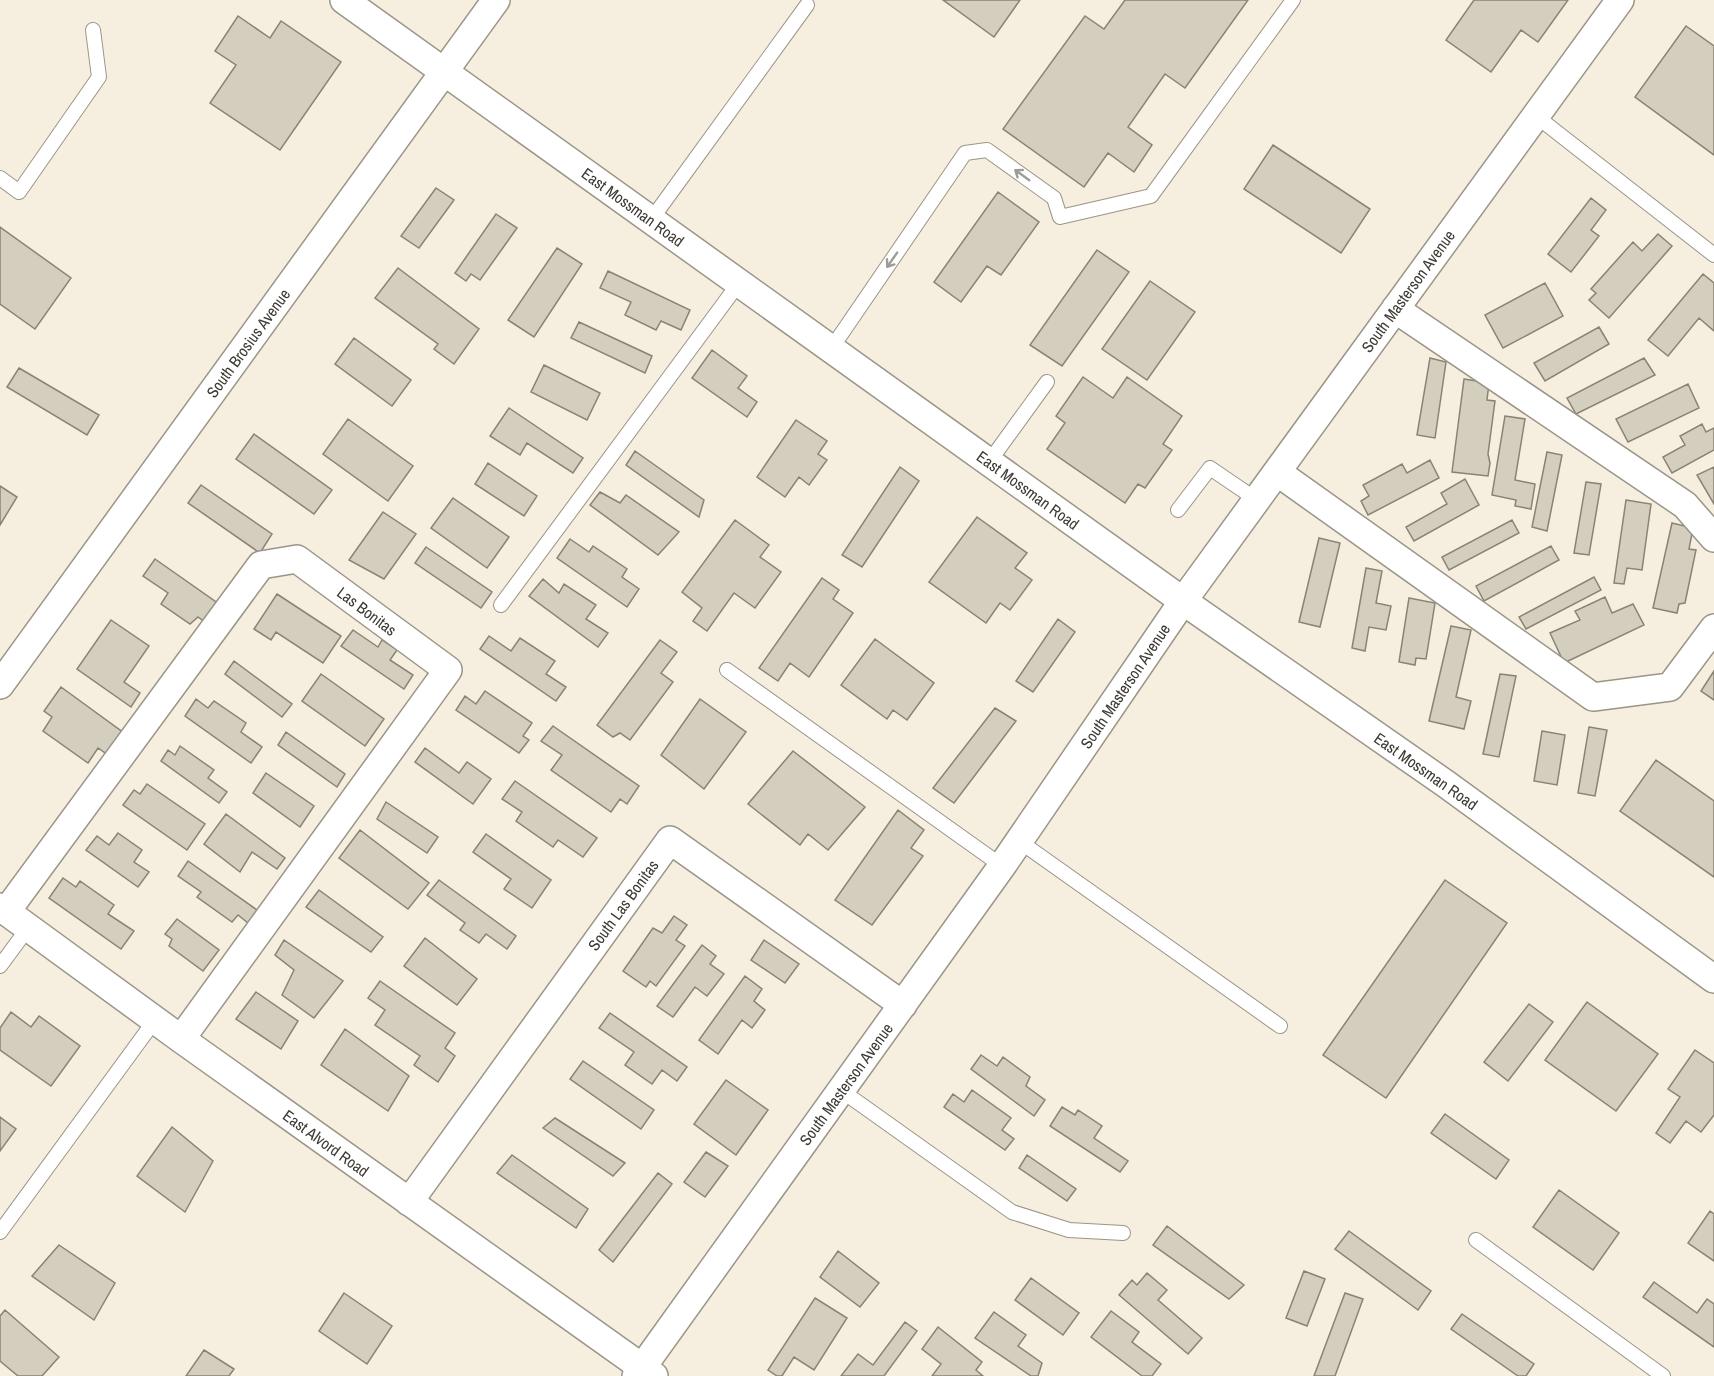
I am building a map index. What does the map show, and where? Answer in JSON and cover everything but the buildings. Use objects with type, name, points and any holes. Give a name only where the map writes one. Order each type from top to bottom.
[{"type":"street","name":"East Mossman Road","points":[[344,0],[1183,601],[1446,784],[1714,979]]},
{"type":"street","name":"South Brosius Avenue","points":[[0,685],[496,0]]},
{"type":"street","name":"South Masterson Avenue","points":[[644,1373],[1002,866],[1183,601],[1620,0]]},
{"type":"street","points":[[1395,309],[1685,506],[1714,538]]},
{"type":"street","points":[[1277,472],[1593,697],[1670,687],[1714,628]]},
{"type":"street","name":"Las Bonitas","points":[[3,910],[261,565],[297,559],[447,670],[181,1039]]},
{"type":"street","name":"South Las Bonitas","points":[[409,1202],[670,840],[903,1005]]},
{"type":"street","name":"East Alvord Road","points":[[3,910],[644,1373]]},
{"type":"lane","points":[[831,349],[965,153],[987,150],[1054,198],[1059,217],[1151,196],[1293,0]]},
{"type":"lane","points":[[651,220],[807,5]]},
{"type":"lane","points":[[0,178],[19,192],[99,77],[93,30]]},
{"type":"lane","points":[[1536,116],[1714,255]]},
{"type":"lane","points":[[501,605],[739,283]]},
{"type":"lane","points":[[989,462],[1047,382]]},
{"type":"lane","points":[[1178,510],[1210,468],[1257,500]]},
{"type":"lane","points":[[727,670],[1002,866]]},
{"type":"lane","points":[[1019,841],[1280,1026]]},
{"type":"lane","points":[[0,966],[28,928]]},
{"type":"lane","points":[[0,1232],[155,1020]]},
{"type":"lane","points":[[842,1091],[1012,1212],[1068,1230],[1123,1233]]},
{"type":"lane","points":[[1476,1240],[1663,1376]]}]
